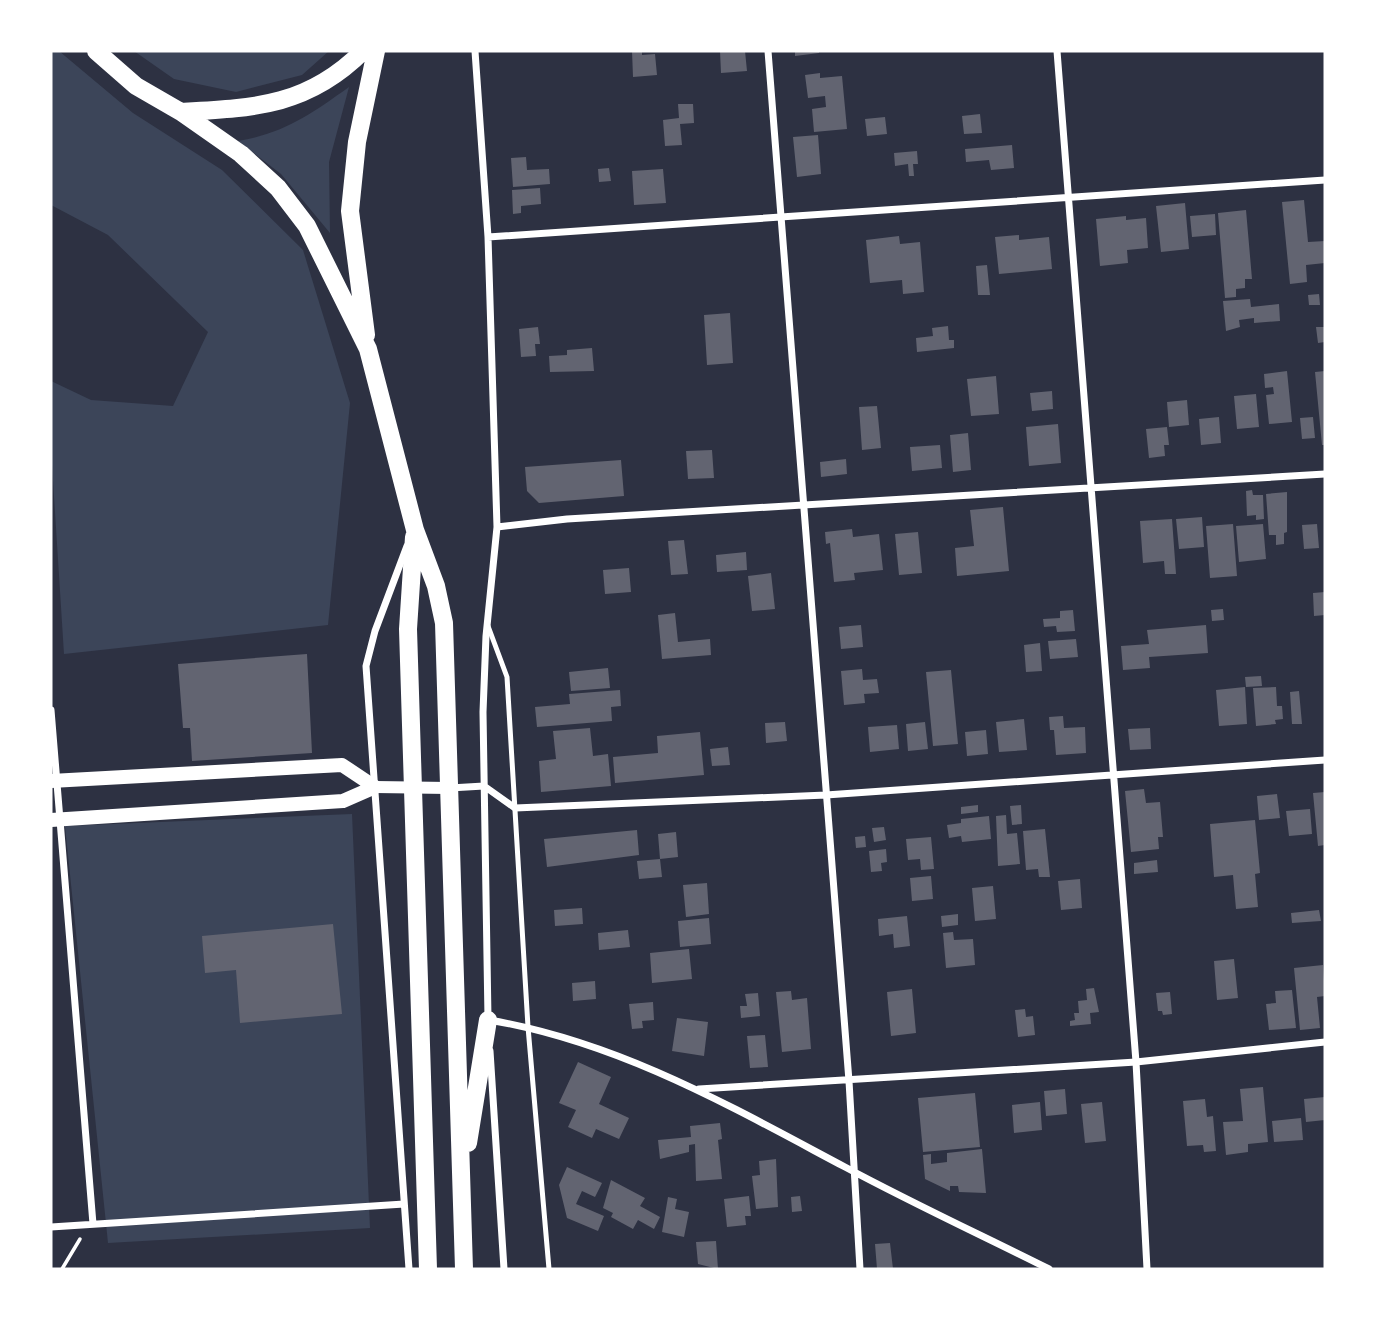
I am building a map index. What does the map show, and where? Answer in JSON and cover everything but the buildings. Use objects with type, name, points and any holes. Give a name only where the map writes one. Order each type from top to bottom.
[{"type":"highway","points":[[181,112],[242,109],[292,99],[340,74],[363,51]]},
{"type":"highway","points":[[376,51],[357,142],[350,211],[368,349],[415,530],[436,586],[444,622],[461,1185]]},
{"type":"highway","points":[[95,52],[136,86],[181,112],[241,154],[278,188],[307,226],[368,349]]},
{"type":"highway","points":[[415,530],[408,629],[428,1269]]},
{"type":"highway","points":[[464,1269],[459,1208],[461,1185],[488,1020]]},
{"type":"main road","points":[[53,781],[342,765],[376,787]]},
{"type":"main road","points":[[55,820],[343,801],[376,787]]},
{"type":"street","points":[[475,51],[488,237],[497,527],[487,623],[484,786],[488,1020],[504,1269]]},
{"type":"street","points":[[768,51],[856,1172],[860,1269]]},
{"type":"street","points":[[1056,51],[1136,1062],[1147,1269]]},
{"type":"street","points":[[488,237],[1325,180]]},
{"type":"street","points":[[497,527],[567,519],[1325,474]]},
{"type":"street","points":[[410,1269],[366,666],[389,589],[415,530]]},
{"type":"street","points":[[51,710],[55,820],[93,1224]]},
{"type":"street","points":[[376,787],[484,786],[515,808],[826,795],[1325,760]]},
{"type":"street","points":[[488,1020],[528,1027],[630,1058],[699,1089],[1049,1269]]},
{"type":"street","points":[[699,1089],[1136,1062],[1325,1042]]},
{"type":"street","points":[[51,1227],[404,1204]]},
{"type":"lane","points":[[487,623],[507,677],[528,1027],[549,1269]]},
{"type":"path","points":[[62,1269],[84,1233],[93,1224]]},
{"type":"shaded area","points":[[51,51],[59,51],[133,113],[222,170],[303,250],[350,403],[328,625],[64,654],[51,449],[51,381],[91,400],[173,406],[208,332],[108,235],[51,205]]},
{"type":"shaded area","points":[[134,51],[329,51],[302,75],[236,92],[174,79]]},
{"type":"shaded area","points":[[349,87],[329,162],[330,233],[281,174],[238,141],[284,128]]},
{"type":"shaded area","points":[[352,814],[370,1228],[108,1243],[65,826]]}]
